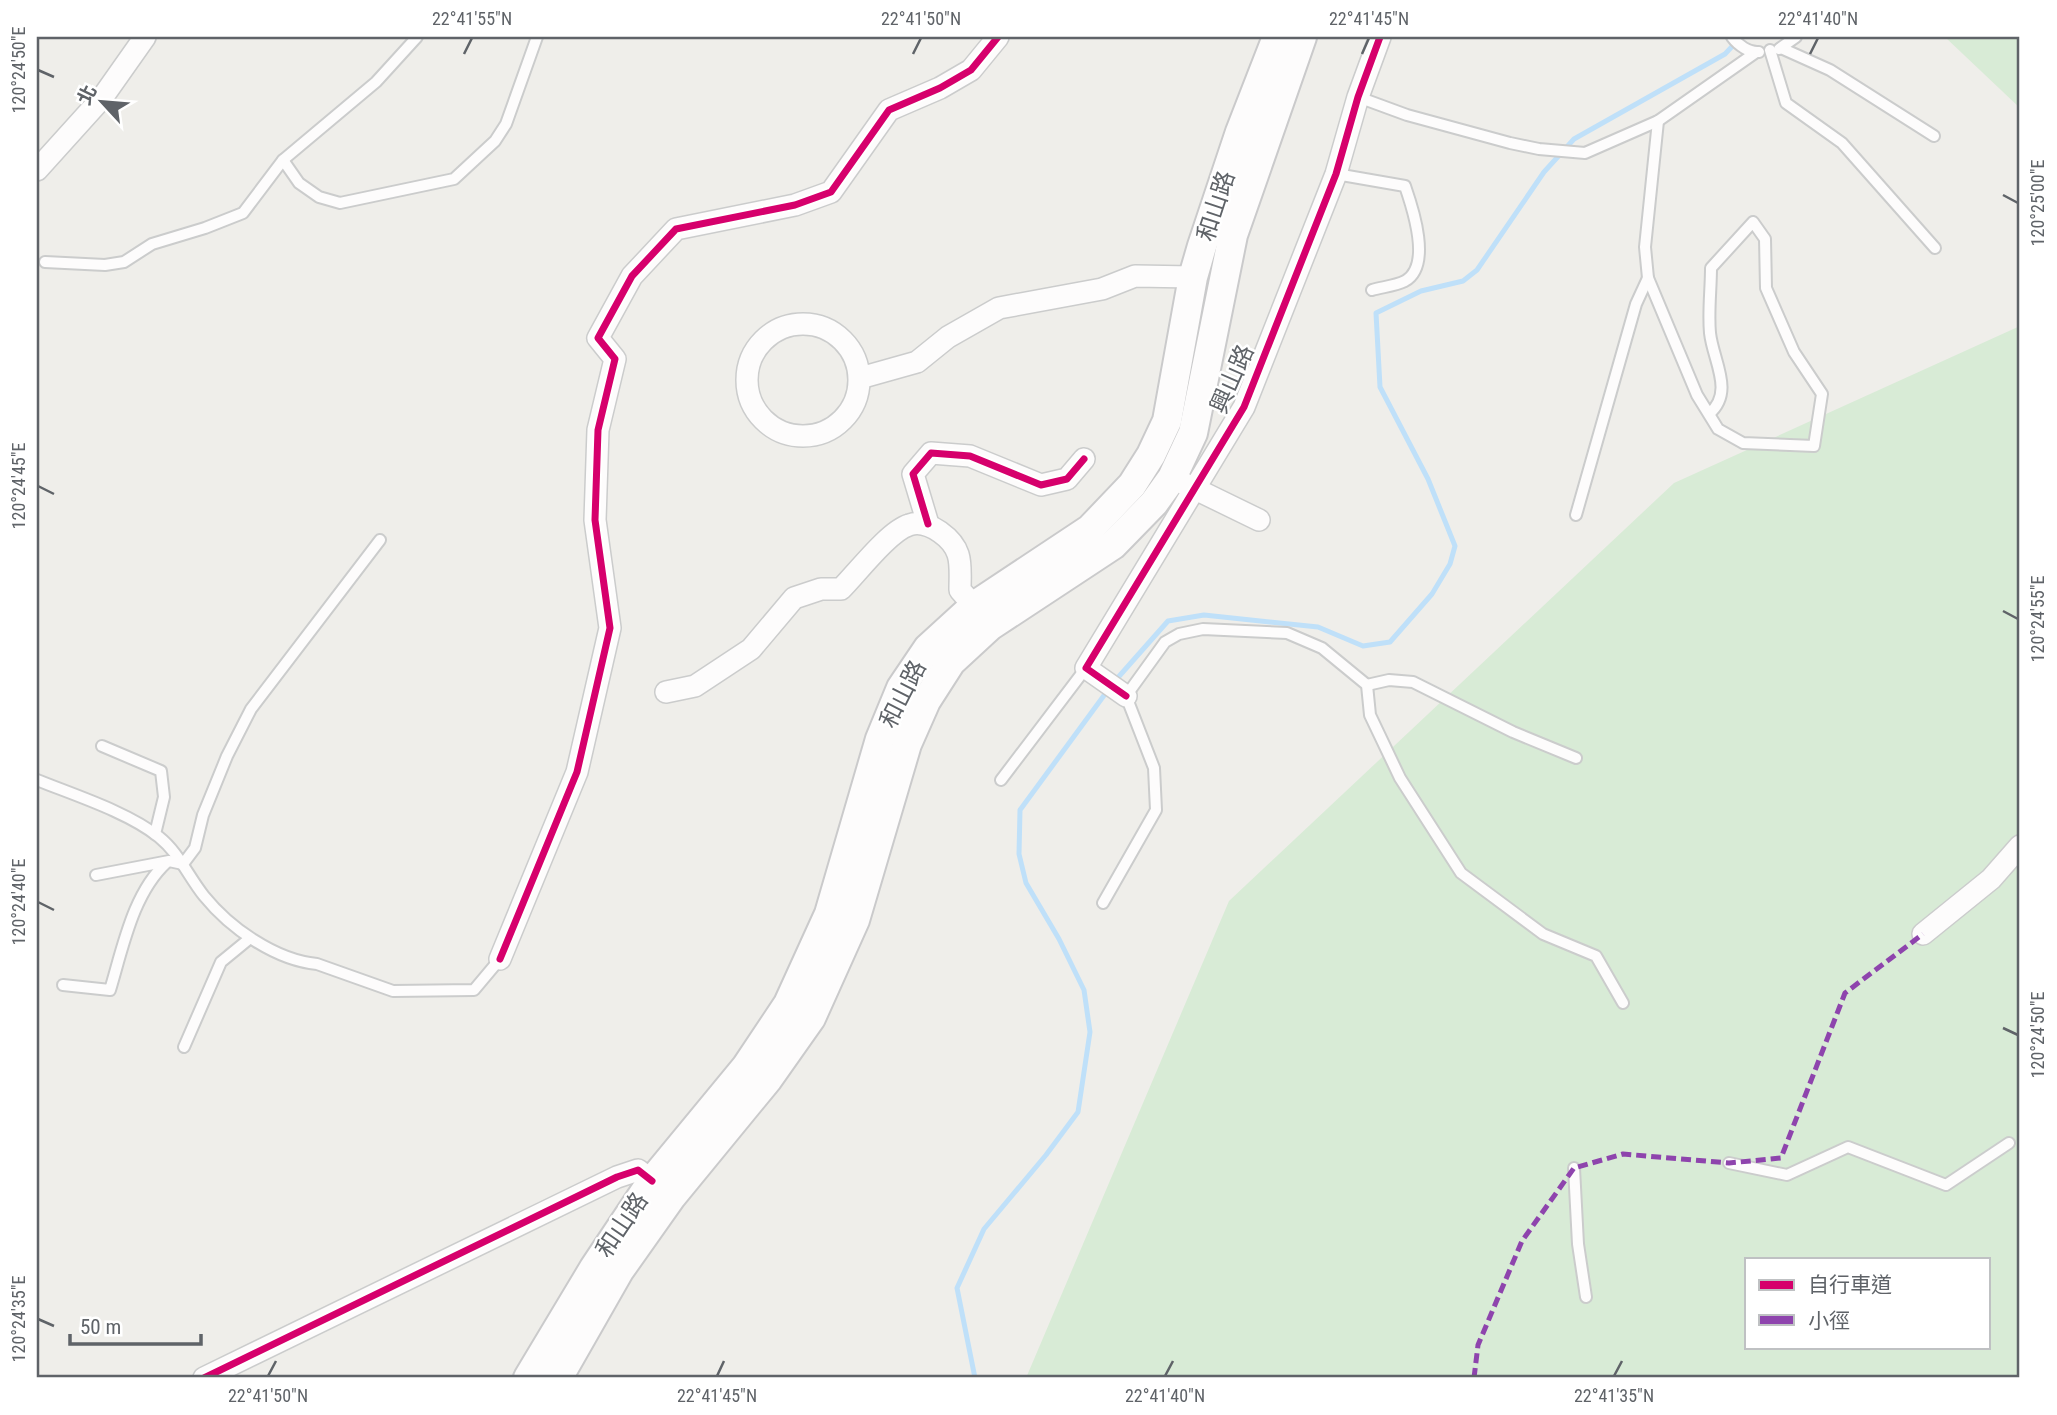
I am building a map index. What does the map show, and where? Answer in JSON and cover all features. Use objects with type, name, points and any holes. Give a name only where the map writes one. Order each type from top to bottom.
[{"type":"main road","name":"和山路","points":[[528,1378],[594,1268],[652,1181],[746,1067],[788,1004],[828,914],[880,739],[901,688],[928,648],[974,606],[1090,528],[1132,485],[1151,455],[1167,421],[1193,277],[1240,132],[1277,37]]},
{"type":"main road","name":"和山路","points":[[558,1378],[620,1271],[649,1228],[768,1079],[811,1018],[855,920],[907,744],[926,701],[951,662],[990,626],[1112,545],[1154,503],[1183,483],[1233,235],[1302,37]]},
{"type":"street","points":[[37,170],[102,98],[145,37]]},
{"type":"street","points":[[500,959],[577,772],[610,628],[595,520],[598,430],[615,359],[598,338],[632,276],[676,229],[794,205],[831,192],[890,110],[940,88],[971,70],[998,37]]},
{"type":"street","name":"興山路","points":[[1086,667],[1183,483],[1244,407],[1336,174],[1358,97],[1380,37]]},
{"type":"street","points":[[860,378],[918,362],[948,337],[999,308],[1102,289],[1135,276],[1193,277]]},
{"type":"street","points":[[801,323],[823,327],[842,338],[855,356],[860,378],[856,400],[845,418],[827,431],[805,437],[783,433],[765,421],[752,404],[747,382],[750,360],[762,341],[780,328],[801,323]]},
{"type":"street","points":[[974,606],[960,590],[961,557],[945,536],[928,524],[913,474],[931,453],[971,456],[1041,485],[1067,479],[1084,459]]},
{"type":"street","points":[[1183,483],[1259,520]]},
{"type":"street","points":[[666,692],[695,686],[751,649],[794,598],[821,589],[841,589],[888,538],[909,525],[928,524]]},
{"type":"street","points":[[1086,667],[1126,696]]},
{"type":"street","points":[[1923,934],[1991,879],[2020,846]]},
{"type":"street","points":[[204,1378],[617,1177],[638,1170],[652,1181]]},
{"type":"lane","points":[[45,262],[105,265],[124,261],[152,244],[243,213],[283,160],[376,82],[417,37]]},
{"type":"lane","points":[[283,160],[299,184],[319,197],[340,203],[454,179],[495,141],[506,124],[537,37]]},
{"type":"lane","points":[[1732,37],[1738,44],[1755,53]]},
{"type":"lane","points":[[1358,97],[1407,115],[1510,143],[1585,153],[1658,121],[1755,53],[1776,49],[1796,37]]},
{"type":"lane","points":[[1776,49],[1830,70],[1934,136]]},
{"type":"lane","points":[[1776,49],[1786,103],[1842,143],[1935,248]]},
{"type":"lane","points":[[1658,121],[1645,247],[1648,278],[1696,395],[1718,429],[1744,443],[1814,446],[1822,394],[1794,352],[1766,288],[1765,239],[1753,222],[1711,268],[1710,334],[1723,385],[1718,406],[1709,414]]},
{"type":"lane","points":[[1336,174],[1405,186],[1415,217],[1419,262],[1407,280],[1372,290]]},
{"type":"lane","points":[[1576,515],[1636,304],[1648,278]]},
{"type":"lane","points":[[183,863],[195,848],[202,815],[226,756],[251,709],[380,540]]},
{"type":"lane","points":[[1103,903],[1156,810],[1154,768],[1126,696],[1165,642],[1179,634],[1203,629],[1287,633],[1322,648],[1367,685],[1370,715],[1400,778],[1461,873],[1543,934],[1595,956],[1623,1003]]},
{"type":"lane","points":[[1001,780],[1086,667]]},
{"type":"lane","points":[[1367,685],[1389,680],[1413,682],[1513,732],[1576,758]]},
{"type":"lane","points":[[102,746],[161,771],[164,797],[155,834]]},
{"type":"lane","points":[[37,780],[113,811],[155,834],[183,863],[205,897],[249,939],[306,963],[317,964],[393,991],[474,990],[500,959]]},
{"type":"lane","points":[[96,875],[169,861],[183,863]]},
{"type":"lane","points":[[63,985],[110,990],[131,923],[154,874],[169,861]]},
{"type":"lane","points":[[184,1046],[220,962],[249,939]]},
{"type":"lane","points":[[1729,1163],[1787,1175],[1848,1147],[1946,1185],[2009,1143]]},
{"type":"lane","points":[[1574,1168],[1578,1244],[1586,1297]]},
{"type":"green space","points":[[1945,37],[2020,37],[2020,108]]},
{"type":"green space","points":[[2020,326],[2020,1378],[1026,1378],[1229,901],[1674,483]]},
{"type":"waterway","points":[[1114,682],[1168,621],[1204,615],[1318,627],[1363,646],[1390,642],[1432,594],[1450,564],[1455,546],[1428,479],[1380,387],[1376,313],[1421,291],[1463,281],[1477,270],[1544,172],[1574,139],[1725,54],[1741,37]]},
{"type":"waterway","points":[[975,1378],[957,1288],[984,1229],[1078,1112],[1090,1032],[1084,990],[1059,939],[1026,883],[1019,854],[1020,810],[1108,690]]},
{"type":"marked path","points":[[1474,1378],[1478,1345],[1522,1241],[1574,1168],[1623,1154],[1729,1163],[1781,1158],[1845,993],[1923,934]]},
{"type":"cycle path","points":[[500,959],[577,772],[610,628],[595,520],[598,430],[615,359],[598,338],[632,276],[676,229],[795,205],[831,192],[889,110],[940,88],[971,70],[998,37]]},
{"type":"cycle path","points":[[1126,696],[1086,668],[1244,407],[1336,174],[1358,97],[1380,37]]},
{"type":"cycle path","points":[[928,524],[913,474],[931,453],[970,456],[1041,485],[1067,479],[1084,459]]},
{"type":"cycle path","points":[[204,1378],[617,1177],[638,1170],[652,1181]]}]
